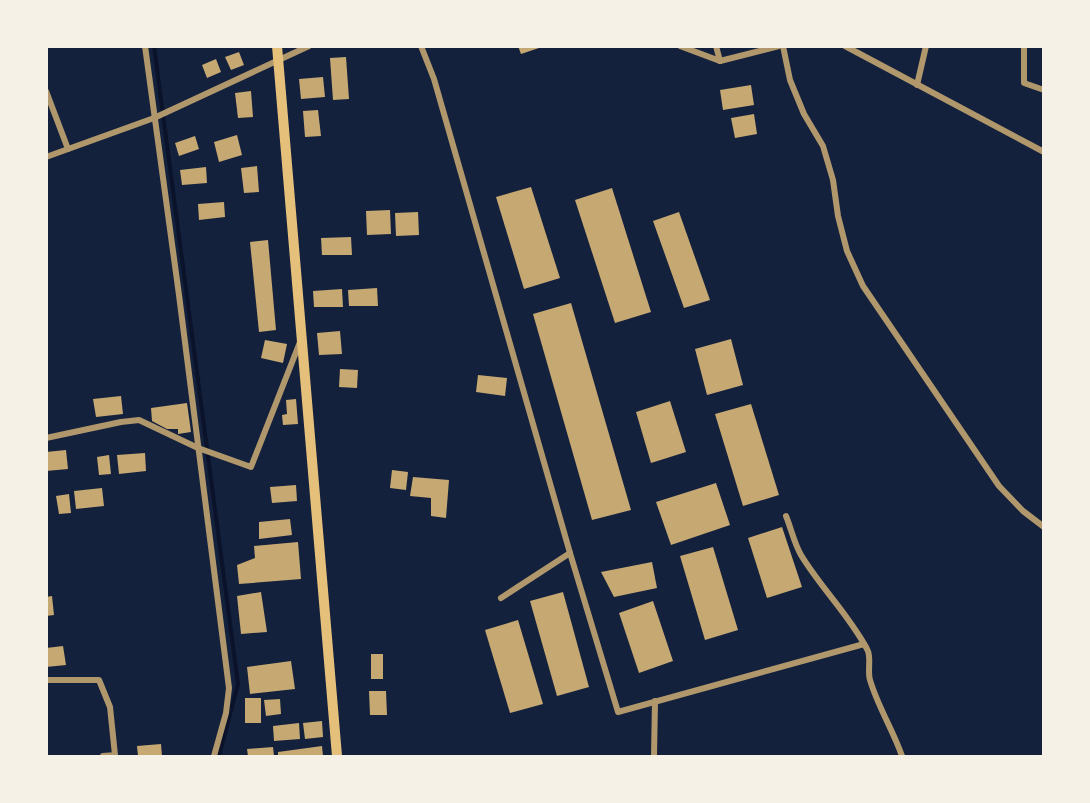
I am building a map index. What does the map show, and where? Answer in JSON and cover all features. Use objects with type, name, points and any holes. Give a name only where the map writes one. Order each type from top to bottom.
[{"type":"main road","points":[[277,46],[337,756]]},
{"type":"street","points":[[145,46],[230,688],[226,713],[214,756]]},
{"type":"street","points":[[46,157],[154,118],[309,46]]},
{"type":"street","points":[[421,46],[434,79],[618,712],[864,644]]},
{"type":"street","points":[[680,46],[720,61],[781,46],[790,80],[804,114],[823,146],[833,180],[838,216],[847,251],[863,286],[999,486],[1023,511],[1044,527]]},
{"type":"street","points":[[717,46],[720,61]]},
{"type":"street","points":[[845,46],[1044,152]]},
{"type":"street","points":[[917,85],[926,46]]},
{"type":"street","points":[[1024,46],[1024,84],[1044,90]]},
{"type":"street","points":[[46,91],[68,149]]},
{"type":"street","points":[[46,438],[102,425],[139,420],[198,448],[251,467],[301,339]]},
{"type":"street","points":[[786,516],[800,553],[869,651],[869,678],[902,756]]},
{"type":"street","points":[[501,598],[570,553]]},
{"type":"street","points":[[46,680],[99,680],[110,707],[115,754],[103,756]]},
{"type":"street","points":[[654,756],[655,701]]},
{"type":"building","points":[[518,46],[542,46],[542,47],[521,54]]},
{"type":"building","points":[[239,52],[244,65],[231,70],[225,57]]},
{"type":"building","points":[[346,57],[349,99],[333,100],[330,58]]},
{"type":"building","points":[[216,59],[221,72],[207,78],[202,65]]},
{"type":"building","points":[[323,77],[325,97],[301,99],[299,79]]},
{"type":"building","points":[[751,85],[754,105],[723,110],[720,90]]},
{"type":"building","points":[[251,91],[253,117],[238,118],[235,93]]},
{"type":"building","points":[[318,110],[321,136],[305,137],[303,111]]},
{"type":"building","points":[[754,114],[757,134],[735,138],[731,118]]},
{"type":"building","points":[[237,135],[242,155],[219,162],[214,142]]},
{"type":"building","points":[[195,136],[199,149],[179,156],[175,143]]},
{"type":"building","points":[[257,166],[259,192],[244,193],[241,168]]},
{"type":"building","points":[[206,167],[207,183],[182,185],[180,170]]},
{"type":"building","points":[[531,187],[560,278],[524,289],[496,197]]},
{"type":"building","points":[[612,188],[651,312],[615,323],[575,200]]},
{"type":"building","points":[[224,202],[225,217],[199,220],[198,204]]},
{"type":"building","points":[[390,210],[391,234],[367,235],[366,211]]},
{"type":"building","points":[[418,212],[419,235],[396,236],[395,213]]},
{"type":"building","points":[[679,212],[710,300],[684,308],[653,221]]},
{"type":"building","points":[[351,237],[352,255],[322,255],[321,238]]},
{"type":"building","points":[[268,240],[276,330],[259,332],[250,242]]},
{"type":"building","points":[[377,288],[378,306],[349,306],[348,290]]},
{"type":"building","points":[[342,289],[343,307],[314,307],[313,291]]},
{"type":"building","points":[[571,303],[631,510],[592,520],[533,314]]},
{"type":"building","points":[[340,331],[342,354],[319,355],[317,333]]},
{"type":"building","points":[[731,339],[743,385],[707,395],[695,349]]},
{"type":"building","points":[[265,340],[287,344],[283,363],[261,358]]},
{"type":"building","points":[[340,369],[358,370],[357,388],[339,387]]},
{"type":"building","points":[[478,375],[507,378],[505,396],[476,392]]},
{"type":"building","points":[[121,396],[123,414],[96,417],[93,399]]},
{"type":"building","points":[[296,399],[298,424],[283,425],[282,415],[287,414],[286,400]]},
{"type":"building","points":[[670,401],[686,452],[651,463],[636,412]]},
{"type":"building","points":[[187,403],[191,432],[178,434],[178,429],[167,429],[152,421],[151,408]]},
{"type":"building","points":[[751,404],[779,495],[743,506],[715,414]]},
{"type":"building","points":[[66,450],[68,469],[46,471],[46,452]]},
{"type":"building","points":[[145,453],[146,471],[119,474],[117,455]]},
{"type":"building","points":[[109,455],[111,474],[99,475],[97,457]]},
{"type":"building","points":[[392,470],[408,472],[406,490],[390,488]]},
{"type":"building","points":[[413,477],[449,480],[446,518],[431,516],[431,498],[410,496]]},
{"type":"building","points":[[716,483],[730,525],[671,545],[656,502]]},
{"type":"building","points":[[296,485],[297,501],[272,503],[270,487]]},
{"type":"building","points":[[102,488],[104,506],[76,509],[74,491]]},
{"type":"building","points":[[69,494],[71,513],[59,514],[56,496]]},
{"type":"building","points":[[290,519],[292,535],[259,539],[259,522]]},
{"type":"building","points":[[782,527],[802,587],[767,598],[748,538]]},
{"type":"building","points":[[298,542],[301,579],[239,584],[237,565],[255,558],[254,546]]},
{"type":"building","points":[[713,547],[738,630],[705,640],[680,556]]},
{"type":"building","points":[[652,562],[657,588],[614,597],[601,572]]},
{"type":"building","points":[[261,592],[267,632],[241,634],[237,596]]},
{"type":"building","points":[[563,592],[589,687],[557,696],[530,601]]},
{"type":"building","points":[[52,596],[54,615],[46,616],[46,597]]},
{"type":"building","points":[[653,601],[673,661],[639,673],[619,613]]},
{"type":"building","points":[[518,620],[543,704],[510,713],[485,630]]},
{"type":"building","points":[[63,646],[66,665],[46,667],[46,648]]},
{"type":"building","points":[[371,654],[383,654],[383,679],[371,679]]},
{"type":"building","points":[[291,661],[295,689],[250,694],[247,667]]},
{"type":"building","points":[[369,691],[386,691],[387,715],[370,715]]},
{"type":"building","points":[[245,698],[261,698],[261,723],[245,723]]},
{"type":"building","points":[[280,699],[281,714],[266,716],[264,700]]},
{"type":"building","points":[[322,721],[323,737],[305,739],[303,723]]},
{"type":"building","points":[[299,723],[300,739],[274,741],[273,726]]},
{"type":"building","points":[[161,744],[162,756],[138,756],[137,746]]},
{"type":"building","points":[[322,746],[323,756],[278,756],[278,752]]},
{"type":"building","points":[[273,747],[274,756],[248,756],[247,749]]},
{"type":"waterway","points":[[154,46],[238,684],[219,756]]}]
